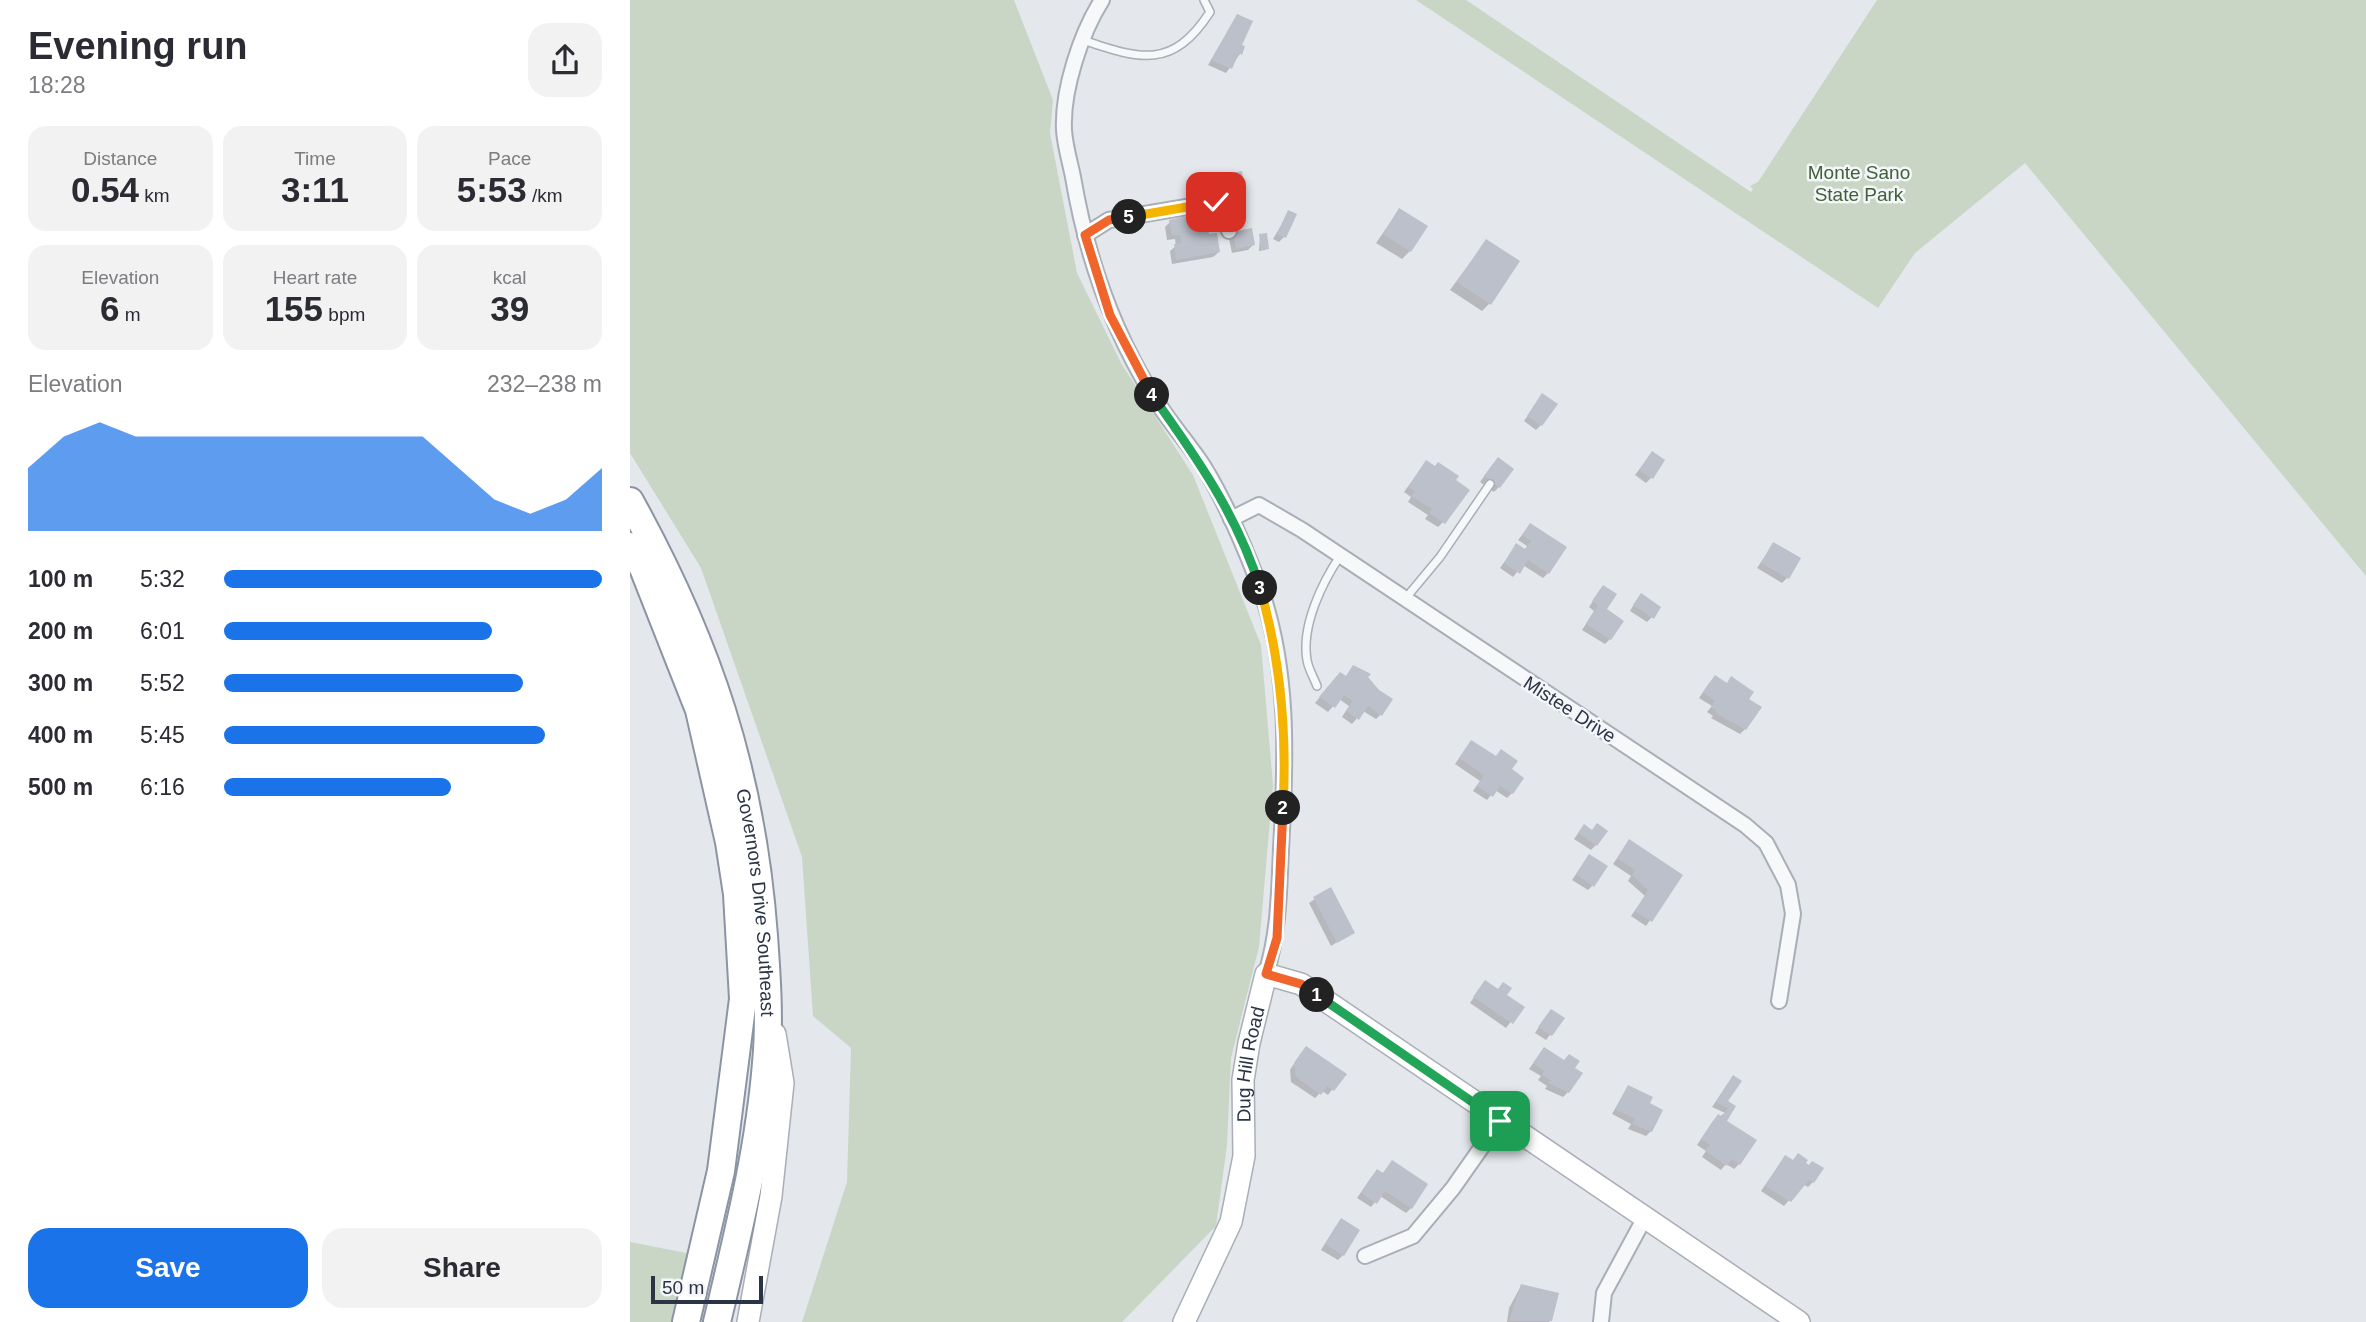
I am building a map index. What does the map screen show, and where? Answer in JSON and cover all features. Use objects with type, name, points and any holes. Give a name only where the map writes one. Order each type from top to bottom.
[{"type":"highway","name":"Governors Drive Southeast","points":[[630,501],[659,554],[707,661],[744,784],[760,878],[768,991],[766,1063],[748,1186],[717,1322]]},
{"type":"highway","name":"Governors Drive Southeast","points":[[630,546],[643,568],[699,710],[729,842],[737,894],[743,999],[721,1171],[685,1322]]},
{"type":"street","points":[[1102,0],[1090,18],[1072,71],[1064,129],[1085,235],[1110,315],[1152,395],[1203,466],[1231,519],[1258,583],[1273,633],[1282,708],[1284,783],[1277,938],[1266,974],[1301,984],[1799,1322]]},
{"type":"street","points":[[1085,235],[1109,220],[1216,202],[1227,214],[1229,231]]},
{"type":"street","name":"Mistee Drive","points":[[1231,519],[1259,505],[1745,825],[1766,843],[1788,886],[1794,914],[1779,1001]]},
{"type":"street","name":"Dug Hill Road","points":[[1184,1322],[1231,1222],[1244,1156],[1244,1080],[1249,1043],[1266,974]]},
{"type":"street","points":[[748,1322],[771,1196],[783,1083],[768,991]]},
{"type":"street","points":[[1365,1256],[1413,1236],[1453,1188],[1500,1121]]},
{"type":"street","points":[[1601,1322],[1604,1293],[1644,1219]]},
{"type":"lane","points":[[1083,40],[1118,52],[1166,55],[1194,37],[1210,12],[1204,0]]},
{"type":"lane","points":[[1405,599],[1440,557],[1490,484]]},
{"type":"lane","points":[[1317,686],[1306,659],[1310,617],[1324,581],[1340,556]]},
{"type":"green space","points":[[630,0],[1014,0],[1053,100],[1050,133],[1077,273],[1121,363],[1193,475],[1261,645],[1273,785],[1259,947],[1231,1058],[1227,1145],[1216,1226],[1122,1322],[802,1322],[847,1182],[851,1048],[813,1016],[802,857],[701,568],[630,453]]},
{"type":"green space","name":"Monte Sano State Park","points":[[1416,0],[1466,0],[1751,192],[1753,189],[1750,186],[1758,182],[1877,0],[2366,0],[2366,576],[2025,163],[1915,253],[1878,308]]},
{"type":"green space","points":[[630,1242],[702,1256],[686,1322],[630,1322]]},
{"type":"building","points":[[1237,14],[1253,21],[1242,45],[1245,46],[1242,55],[1239,53],[1232,69],[1211,60]]},
{"type":"building","points":[[1242,171],[1245,191],[1228,194],[1225,174]]},
{"type":"building","points":[[1399,208],[1428,226],[1411,252],[1383,234]]},
{"type":"building","points":[[1288,210],[1297,214],[1286,238],[1277,234]]},
{"type":"building","points":[[1206,212],[1209,234],[1217,233],[1220,252],[1176,260],[1174,244],[1181,243],[1180,235],[1172,236],[1169,220]]},
{"type":"building","points":[[1252,228],[1255,245],[1236,249],[1233,232]]},
{"type":"building","points":[[1267,233],[1269,249],[1261,250],[1259,234]]},
{"type":"building","points":[[1486,239],[1520,261],[1491,305],[1457,282]]},
{"type":"building","points":[[1542,393],[1558,404],[1542,426],[1527,416]]},
{"type":"building","points":[[1652,451],[1665,460],[1653,479],[1639,470]]},
{"type":"building","points":[[1498,457],[1514,469],[1500,488],[1484,476]]},
{"type":"building","points":[[1426,460],[1435,466],[1438,462],[1459,476],[1456,480],[1470,490],[1445,524],[1429,513],[1432,509],[1411,496],[1415,491],[1408,487]]},
{"type":"building","points":[[1530,523],[1567,547],[1549,574],[1528,560],[1520,574],[1504,563],[1516,543],[1525,549],[1531,541],[1522,535]]},
{"type":"building","points":[[1773,542],[1801,558],[1789,579],[1761,563]]},
{"type":"building","points":[[1603,585],[1617,594],[1607,609],[1624,621],[1611,640],[1586,624],[1598,605],[1592,601]]},
{"type":"building","points":[[1641,593],[1661,607],[1654,619],[1633,605]]},
{"type":"building","points":[[1353,665],[1371,674],[1368,677],[1379,690],[1393,699],[1382,716],[1368,706],[1359,720],[1346,711],[1353,701],[1344,695],[1335,708],[1319,697],[1340,672],[1346,676]]},
{"type":"building","points":[[1715,675],[1727,683],[1731,676],[1754,692],[1749,699],[1762,707],[1746,730],[1715,713],[1716,710],[1711,707],[1715,701],[1703,692]]},
{"type":"building","points":[[1471,740],[1496,756],[1501,749],[1518,761],[1512,769],[1524,778],[1513,794],[1500,786],[1493,797],[1477,786],[1484,775],[1459,758]]},
{"type":"building","points":[[1597,823],[1608,831],[1597,846],[1578,833],[1584,824],[1592,830]]},
{"type":"building","points":[[1629,839],[1683,875],[1652,922],[1635,911],[1648,890],[1632,875],[1635,870],[1617,858]]},
{"type":"building","points":[[1589,854],[1608,866],[1594,887],[1576,874]]},
{"type":"building","points":[[1331,887],[1355,933],[1337,943],[1313,897]]},
{"type":"building","points":[[1485,980],[1498,989],[1503,982],[1512,988],[1507,995],[1525,1007],[1513,1024],[1473,997]]},
{"type":"building","points":[[1551,1009],[1565,1018],[1552,1036],[1538,1027]]},
{"type":"building","points":[[1306,1046],[1347,1074],[1334,1091],[1327,1086],[1321,1095],[1296,1077],[1294,1063]]},
{"type":"building","points":[[1544,1047],[1564,1060],[1569,1054],[1580,1061],[1575,1068],[1583,1073],[1569,1093],[1549,1083],[1550,1080],[1542,1075],[1544,1071],[1533,1063]]},
{"type":"building","points":[[1733,1075],[1742,1081],[1728,1101],[1736,1106],[1727,1121],[1757,1140],[1740,1165],[1732,1159],[1727,1166],[1705,1151],[1710,1145],[1701,1139],[1718,1114],[1722,1117],[1728,1108],[1716,1102]]},
{"type":"building","points":[[1628,1085],[1653,1097],[1650,1103],[1663,1110],[1652,1132],[1632,1124],[1635,1119],[1615,1109]]},
{"type":"building","points":[[1798,1153],[1808,1160],[1806,1163],[1809,1165],[1812,1161],[1824,1168],[1814,1183],[1809,1180],[1791,1202],[1765,1186],[1785,1155],[1793,1160]]},
{"type":"building","points":[[1392,1160],[1428,1184],[1412,1209],[1385,1191],[1377,1204],[1361,1193],[1377,1169],[1383,1173]]},
{"type":"building","points":[[1341,1218],[1360,1230],[1344,1256],[1325,1244]]},
{"type":"building","points":[[1521,1284],[1559,1293],[1552,1321],[1509,1321]]},
{"type":"route","points":[[1216,202],[1109,220],[1085,235],[1110,315],[1152,395],[1203,466],[1226,507],[1258,583],[1273,633],[1282,708],[1284,783],[1277,938],[1266,974],[1301,984],[1500,1121]]}]
